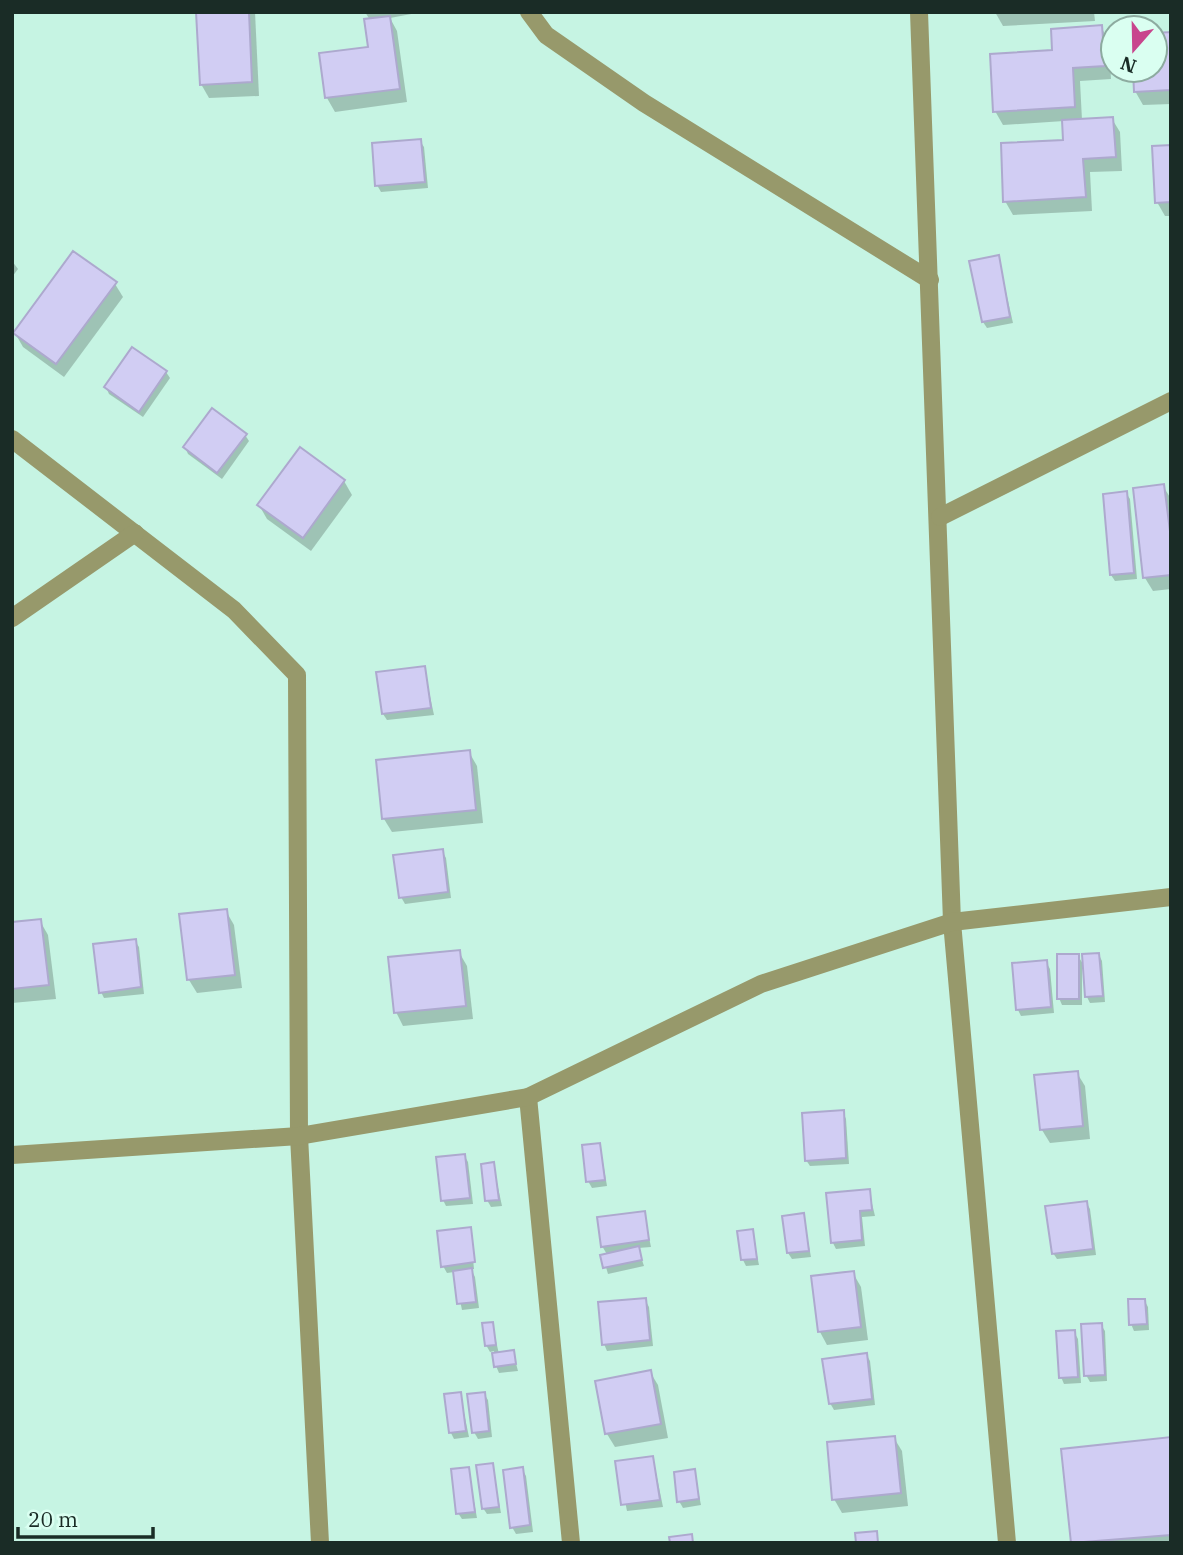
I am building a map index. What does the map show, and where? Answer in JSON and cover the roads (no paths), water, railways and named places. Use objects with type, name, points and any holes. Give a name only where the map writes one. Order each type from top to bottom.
[{"type":"street","points":[[529,12],[546,35],[644,103],[930,280]]},
{"type":"street","points":[[919,12],[940,517],[952,922],[1007,1543]]},
{"type":"street","points":[[940,517],[1171,401]]},
{"type":"street","points":[[12,439],[234,610],[297,675],[299,1136],[320,1543]]},
{"type":"street","points":[[12,618],[135,533]]},
{"type":"street","points":[[12,1155],[299,1136],[528,1097],[761,984],[952,922],[1171,897]]},
{"type":"street","points":[[528,1097],[571,1543]]}]
